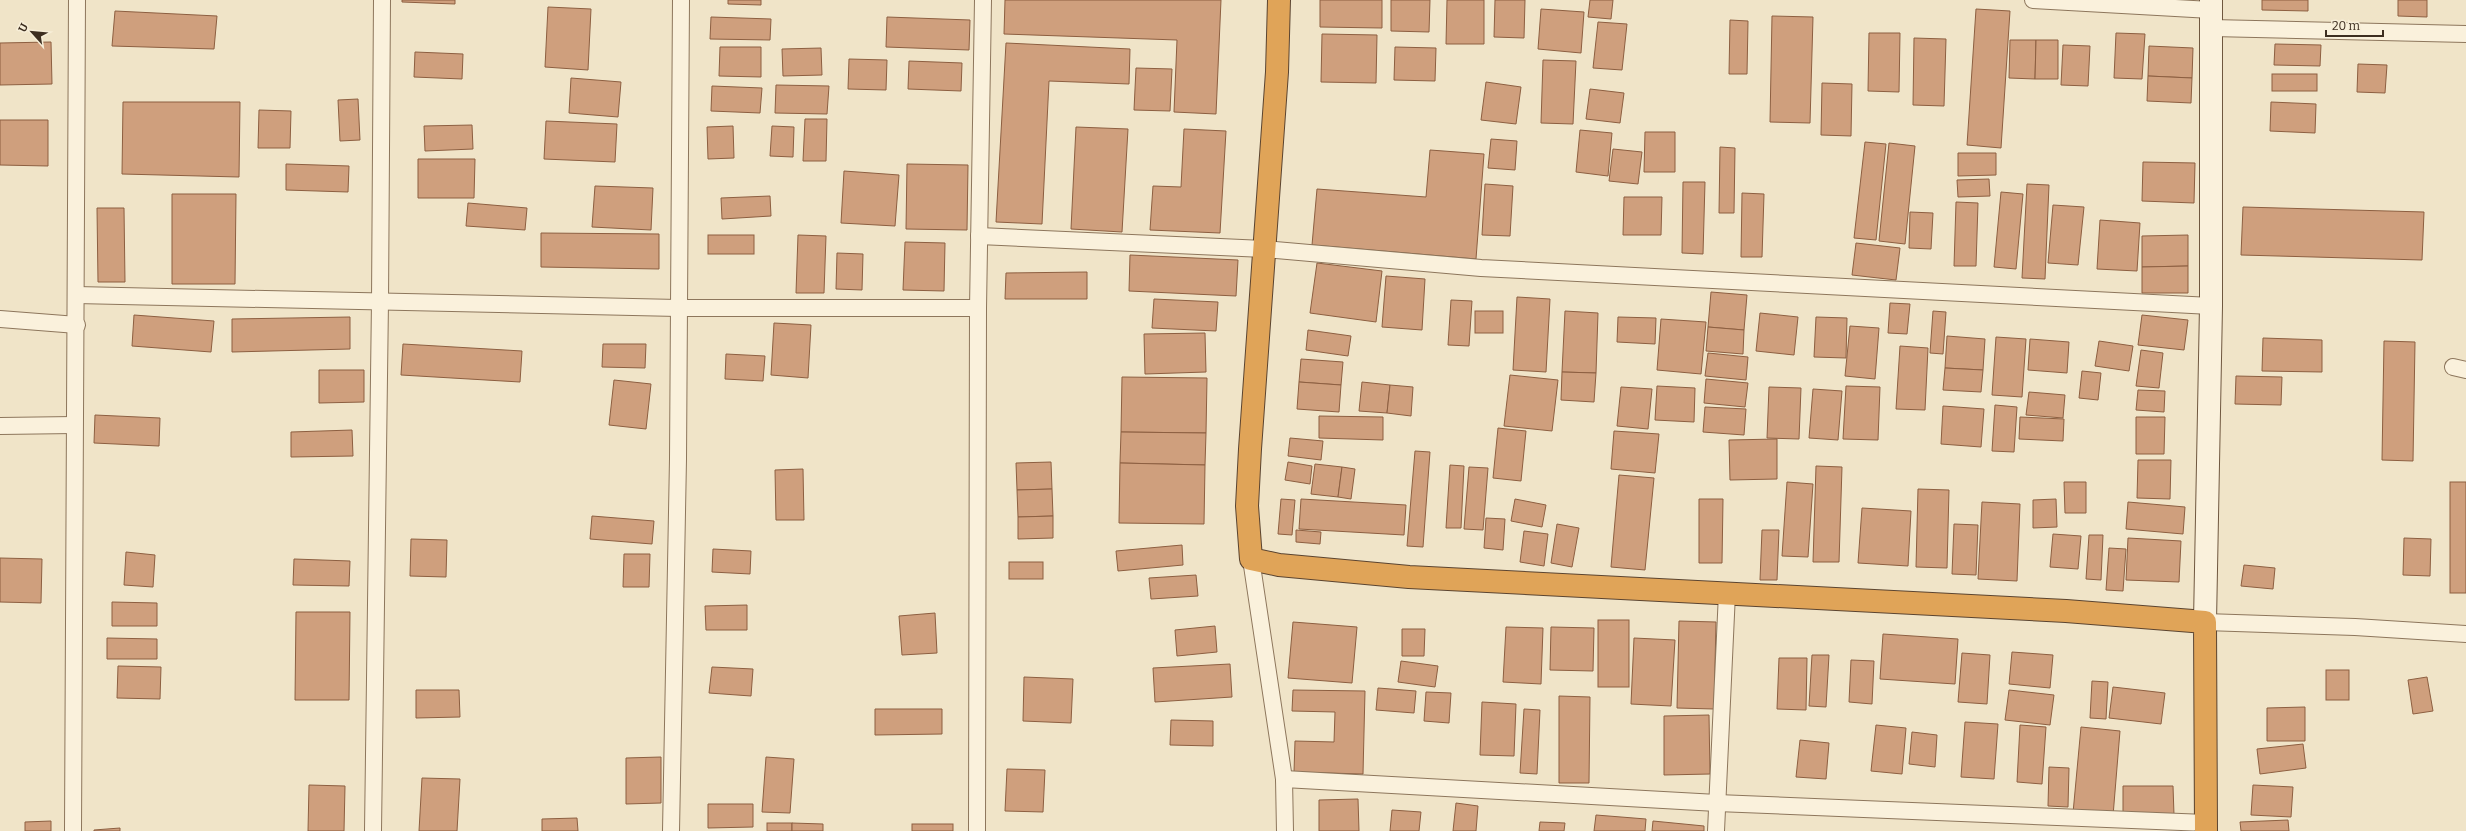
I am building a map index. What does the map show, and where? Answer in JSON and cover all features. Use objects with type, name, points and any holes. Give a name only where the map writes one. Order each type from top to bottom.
[{"type":"highway","points":[[1279,0],[1277,72],[1248,477],[1250,559],[1279,566],[1409,577],[2066,611],[2205,622],[2206,827]]},
{"type":"street","points":[[74,831],[74,425],[77,325],[77,0]]},
{"type":"street","points":[[373,831],[380,301],[382,0]]},
{"type":"street","points":[[671,831],[681,0]]},
{"type":"street","points":[[977,831],[978,308],[982,0]]},
{"type":"street","points":[[2033,0],[2212,12],[2466,34]]},
{"type":"street","points":[[2212,12],[2211,306],[2205,622],[2355,627],[2466,634]]},
{"type":"street","points":[[979,236],[1264,249],[1481,268],[2211,306]]},
{"type":"street","points":[[76,295],[678,308],[978,308]]},
{"type":"street","points":[[0,319],[77,325]]},
{"type":"street","points":[[0,426],[74,425]]},
{"type":"street","points":[[1250,559],[1284,779],[1285,831]]},
{"type":"street","points":[[1716,831],[1728,593]]},
{"type":"street","points":[[1284,779],[1717,803],[2206,827]]},
{"type":"building","points":[[402,0],[455,0],[455,4],[402,2]]},
{"type":"building","points":[[728,0],[761,0],[761,5],[728,4]]},
{"type":"building","points":[[1005,0],[1221,0],[1216,114],[1174,112],[1177,40],[1004,34]]},
{"type":"building","points":[[1320,0],[1382,0],[1382,28],[1320,27]]},
{"type":"building","points":[[1391,0],[1430,0],[1429,32],[1391,31]]},
{"type":"building","points":[[1447,0],[1484,0],[1484,44],[1446,44]]},
{"type":"building","points":[[1495,0],[1525,0],[1524,38],[1494,37]]},
{"type":"building","points":[[1590,0],[1613,0],[1611,19],[1588,17]]},
{"type":"building","points":[[2262,0],[2308,0],[2308,11],[2262,10]]},
{"type":"building","points":[[2398,0],[2427,0],[2427,17],[2398,16]]},
{"type":"building","points":[[548,7],[591,9],[588,70],[545,67]]},
{"type":"building","points":[[1541,9],[1584,12],[1581,53],[1538,49]]},
{"type":"building","points":[[1976,9],[2010,11],[2001,148],[1967,145]]},
{"type":"building","points":[[115,11],[217,16],[214,49],[112,46]]},
{"type":"building","points":[[1772,16],[1813,17],[1810,123],[1770,122]]},
{"type":"building","points":[[711,17],[771,19],[770,40],[710,39]]},
{"type":"building","points":[[887,17],[970,20],[969,50],[886,47]]},
{"type":"building","points":[[1730,20],[1748,21],[1747,74],[1729,74]]},
{"type":"building","points":[[1598,22],[1627,24],[1622,70],[1593,68]]},
{"type":"building","points":[[1869,33],[1900,33],[1899,92],[1868,91]]},
{"type":"building","points":[[2116,33],[2145,34],[2142,79],[2114,78]]},
{"type":"building","points":[[1322,34],[1377,35],[1376,83],[1321,82]]},
{"type":"building","points":[[1914,38],[1946,39],[1944,106],[1913,105]]},
{"type":"building","points":[[2010,40],[2036,40],[2035,79],[2009,78]]},
{"type":"building","points":[[2036,40],[2058,40],[2058,79],[2035,79]]},
{"type":"building","points":[[51,42],[52,84],[0,85],[0,43]]},
{"type":"building","points":[[1006,43],[1130,49],[1129,84],[1049,81],[1042,224],[996,222]]},
{"type":"building","points":[[2275,44],[2321,45],[2320,66],[2274,65]]},
{"type":"building","points":[[2063,45],[2090,46],[2088,86],[2061,85]]},
{"type":"building","points":[[2149,46],[2193,48],[2192,78],[2148,76]]},
{"type":"building","points":[[720,47],[761,47],[761,77],[719,76]]},
{"type":"building","points":[[1395,47],[1436,48],[1435,81],[1394,80]]},
{"type":"building","points":[[821,48],[822,75],[783,76],[782,49]]},
{"type":"building","points":[[415,52],[463,54],[462,79],[414,77]]},
{"type":"building","points":[[849,59],[887,60],[886,90],[848,89]]},
{"type":"building","points":[[1543,60],[1576,61],[1573,124],[1541,123]]},
{"type":"building","points":[[909,61],[962,63],[961,91],[908,89]]},
{"type":"building","points":[[2358,64],[2387,65],[2385,93],[2357,92]]},
{"type":"building","points":[[1136,68],[1172,69],[1170,111],[1134,110]]},
{"type":"building","points":[[2272,74],[2317,74],[2317,91],[2272,91]]},
{"type":"building","points":[[2148,76],[2192,78],[2191,103],[2147,101]]},
{"type":"building","points":[[571,78],[621,82],[618,117],[569,113]]},
{"type":"building","points":[[1486,82],[1521,87],[1516,124],[1481,120]]},
{"type":"building","points":[[1822,83],[1852,84],[1851,136],[1821,135]]},
{"type":"building","points":[[776,85],[829,86],[827,114],[775,113]]},
{"type":"building","points":[[712,86],[762,88],[760,113],[711,111]]},
{"type":"building","points":[[1590,89],[1624,93],[1620,123],[1586,119]]},
{"type":"building","points":[[358,99],[360,140],[340,141],[338,100]]},
{"type":"building","points":[[123,102],[240,102],[239,177],[122,174]]},
{"type":"building","points":[[2271,102],[2316,104],[2315,133],[2270,131]]},
{"type":"building","points":[[259,110],[291,111],[290,148],[258,148]]},
{"type":"building","points":[[805,119],[827,119],[826,161],[803,161]]},
{"type":"building","points":[[0,120],[48,120],[48,166],[0,165]]},
{"type":"building","points":[[546,121],[617,124],[615,162],[544,159]]},
{"type":"building","points":[[472,125],[473,149],[425,151],[424,126]]},
{"type":"building","points":[[733,126],[734,158],[708,159],[707,127]]},
{"type":"building","points":[[772,126],[794,127],[793,157],[770,156]]},
{"type":"building","points":[[1076,127],[1128,129],[1122,232],[1071,229]]},
{"type":"building","points":[[1184,129],[1226,131],[1220,233],[1150,230],[1153,186],[1181,187]]},
{"type":"building","points":[[1580,130],[1612,133],[1608,176],[1576,172]]},
{"type":"building","points":[[1645,132],[1675,132],[1675,172],[1644,172]]},
{"type":"building","points":[[1491,139],[1517,141],[1515,170],[1488,168]]},
{"type":"building","points":[[1865,142],[1886,144],[1876,240],[1854,238]]},
{"type":"building","points":[[1889,143],[1915,146],[1905,244],[1879,241]]},
{"type":"building","points":[[1720,147],[1735,148],[1734,213],[1719,213]]},
{"type":"building","points":[[1613,149],[1642,152],[1638,184],[1609,181]]},
{"type":"building","points":[[1430,150],[1484,154],[1476,259],[1312,245],[1317,189],[1426,197]]},
{"type":"building","points":[[1958,153],[1996,153],[1996,175],[1958,176]]},
{"type":"building","points":[[418,159],[475,159],[474,198],[418,198]]},
{"type":"building","points":[[2143,162],[2195,163],[2194,203],[2142,201]]},
{"type":"building","points":[[286,164],[349,166],[348,192],[286,190]]},
{"type":"building","points":[[907,164],[968,165],[967,230],[906,229]]},
{"type":"building","points":[[844,171],[899,175],[895,226],[841,223]]},
{"type":"building","points":[[1989,179],[1990,196],[1958,197],[1957,180]]},
{"type":"building","points":[[1683,182],[1705,182],[1703,254],[1682,253]]},
{"type":"building","points":[[1485,184],[1513,186],[1510,236],[1482,235]]},
{"type":"building","points":[[2027,184],[2049,185],[2045,279],[2022,278]]},
{"type":"building","points":[[595,186],[653,188],[651,230],[592,227]]},
{"type":"building","points":[[2001,192],[2023,194],[2016,269],[1994,267]]},
{"type":"building","points":[[1742,193],[1764,194],[1762,257],[1741,257]]},
{"type":"building","points":[[172,194],[236,194],[235,284],[172,284]]},
{"type":"building","points":[[770,196],[771,216],[722,219],[721,198]]},
{"type":"building","points":[[1624,197],[1662,197],[1661,235],[1623,235]]},
{"type":"building","points":[[1956,202],[1978,203],[1976,266],[1954,266]]},
{"type":"building","points":[[468,203],[527,208],[525,230],[466,226]]},
{"type":"building","points":[[2053,205],[2084,207],[2078,265],[2048,263]]},
{"type":"building","points":[[2243,207],[2424,212],[2422,260],[2241,255]]},
{"type":"building","points":[[97,208],[124,208],[125,282],[98,282]]},
{"type":"building","points":[[1910,212],[1933,213],[1931,249],[1909,248]]},
{"type":"building","points":[[2100,220],[2140,223],[2137,271],[2097,269]]},
{"type":"building","points":[[541,233],[659,234],[659,269],[541,267]]},
{"type":"building","points":[[708,235],[754,235],[754,254],[708,254]]},
{"type":"building","points":[[798,235],[826,236],[824,293],[796,293]]},
{"type":"building","points":[[2188,235],[2188,266],[2142,267],[2142,236]]},
{"type":"building","points":[[905,242],[945,243],[944,291],[903,290]]},
{"type":"building","points":[[1856,243],[1900,248],[1896,280],[1852,275]]},
{"type":"building","points":[[837,253],[863,254],[862,290],[836,289]]},
{"type":"building","points":[[1130,255],[1238,260],[1236,296],[1129,291]]},
{"type":"building","points":[[1317,263],[1382,271],[1376,322],[1310,313]]},
{"type":"building","points":[[2188,266],[2188,293],[2142,293],[2142,267]]},
{"type":"building","points":[[1087,272],[1087,299],[1005,299],[1006,273]]},
{"type":"building","points":[[1386,276],[1425,279],[1422,330],[1382,327]]},
{"type":"building","points":[[1711,292],[1747,295],[1744,330],[1708,327]]},
{"type":"building","points":[[1517,297],[1550,299],[1546,372],[1513,370]]},
{"type":"building","points":[[1154,299],[1218,302],[1216,331],[1152,328]]},
{"type":"building","points":[[1451,300],[1472,301],[1469,346],[1448,345]]},
{"type":"building","points":[[1890,303],[1910,304],[1907,334],[1888,333]]},
{"type":"building","points":[[1475,311],[1503,311],[1503,333],[1475,333]]},
{"type":"building","points":[[1565,311],[1598,313],[1596,373],[1562,372]]},
{"type":"building","points":[[1933,311],[1946,312],[1943,354],[1930,353]]},
{"type":"building","points":[[1760,313],[1798,317],[1794,355],[1756,351]]},
{"type":"building","points":[[134,315],[214,321],[211,352],[132,346]]},
{"type":"building","points":[[2142,315],[2188,320],[2184,350],[2138,345]]},
{"type":"building","points":[[350,317],[350,349],[232,352],[232,319]]},
{"type":"building","points":[[1618,317],[1656,318],[1655,344],[1617,342]]},
{"type":"building","points":[[1816,317],[1847,318],[1846,358],[1814,357]]},
{"type":"building","points":[[1661,319],[1706,322],[1701,374],[1657,370]]},
{"type":"building","points":[[774,323],[811,325],[808,378],[771,375]]},
{"type":"building","points":[[1850,326],[1879,328],[1875,379],[1845,376]]},
{"type":"building","points":[[1708,327],[1744,330],[1743,354],[1706,351]]},
{"type":"building","points":[[1308,330],[1351,336],[1348,356],[1306,350]]},
{"type":"building","points":[[1205,333],[1206,372],[1145,374],[1144,334]]},
{"type":"building","points":[[1947,336],[1985,339],[1983,370],[1945,368]]},
{"type":"building","points":[[1996,337],[2026,339],[2022,397],[1992,395]]},
{"type":"building","points":[[2263,338],[2322,340],[2322,372],[2262,371]]},
{"type":"building","points":[[2030,339],[2069,342],[2067,373],[2028,370]]},
{"type":"building","points":[[2099,341],[2133,346],[2129,371],[2095,366]]},
{"type":"building","points":[[2384,341],[2415,342],[2413,461],[2382,460]]},
{"type":"building","points":[[403,344],[522,351],[520,382],[401,375]]},
{"type":"building","points":[[603,344],[646,344],[645,368],[602,367]]},
{"type":"building","points":[[1900,346],[1928,348],[1925,410],[1896,409]]},
{"type":"building","points":[[2141,350],[2163,353],[2159,388],[2136,386]]},
{"type":"building","points":[[1708,353],[1748,357],[1746,380],[1705,376]]},
{"type":"building","points":[[726,354],[765,356],[763,381],[725,379]]},
{"type":"building","points":[[1301,359],[1343,362],[1341,385],[1299,382]]},
{"type":"building","points":[[1945,368],[1983,370],[1981,392],[1943,390]]},
{"type":"building","points":[[319,370],[364,370],[364,402],[319,403]]},
{"type":"building","points":[[2082,371],[2101,373],[2098,400],[2079,398]]},
{"type":"building","points":[[1562,372],[1596,373],[1594,402],[1561,400]]},
{"type":"building","points":[[1510,375],[1558,380],[1552,431],[1504,426]]},
{"type":"building","points":[[2236,376],[2282,377],[2281,405],[2235,404]]},
{"type":"building","points":[[1122,377],[1207,378],[1206,433],[1121,432]]},
{"type":"building","points":[[1706,379],[1748,383],[1745,407],[1704,403]]},
{"type":"building","points":[[614,380],[651,384],[646,429],[609,425]]},
{"type":"building","points":[[1299,382],[1341,385],[1339,412],[1297,409]]},
{"type":"building","points":[[1362,382],[1390,385],[1387,413],[1359,411]]},
{"type":"building","points":[[1390,385],[1413,387],[1411,416],[1387,413]]},
{"type":"building","points":[[1657,386],[1695,388],[1694,422],[1655,420]]},
{"type":"building","points":[[1846,386],[1880,387],[1878,440],[1843,439]]},
{"type":"building","points":[[1621,387],[1652,389],[1648,429],[1617,426]]},
{"type":"building","points":[[1769,387],[1801,388],[1799,439],[1767,438]]},
{"type":"building","points":[[1813,389],[1842,391],[1838,440],[1809,438]]},
{"type":"building","points":[[2138,390],[2165,391],[2164,412],[2136,410]]},
{"type":"building","points":[[2029,392],[2065,395],[2063,418],[2026,415]]},
{"type":"building","points":[[1995,405],[2017,407],[2014,452],[1992,451]]},
{"type":"building","points":[[1943,406],[1984,409],[1981,447],[1941,444]]},
{"type":"building","points":[[1705,407],[1746,409],[1744,435],[1703,432]]},
{"type":"building","points":[[95,415],[160,418],[159,446],[94,443]]},
{"type":"building","points":[[1319,416],[1383,417],[1383,440],[1319,438]]},
{"type":"building","points":[[2020,417],[2064,419],[2063,441],[2019,439]]},
{"type":"building","points":[[2136,417],[2165,417],[2164,454],[2136,454]]},
{"type":"building","points":[[1498,428],[1526,431],[1521,481],[1493,478]]},
{"type":"building","points":[[352,430],[353,456],[291,457],[291,432]]},
{"type":"building","points":[[1614,431],[1659,434],[1655,473],[1611,469]]},
{"type":"building","points":[[1121,432],[1206,433],[1205,465],[1120,463]]},
{"type":"building","points":[[1290,438],[1323,441],[1321,460],[1288,456]]},
{"type":"building","points":[[1777,439],[1777,479],[1730,480],[1729,440]]},
{"type":"building","points":[[1415,451],[1430,452],[1423,547],[1407,546]]},
{"type":"building","points":[[2138,460],[2171,460],[2170,499],[2137,498]]},
{"type":"building","points":[[1051,462],[1052,489],[1017,490],[1016,463]]},
{"type":"building","points":[[1288,462],[1312,466],[1310,484],[1285,480]]},
{"type":"building","points":[[1120,463],[1205,465],[1204,524],[1119,523]]},
{"type":"building","points":[[1315,464],[1342,467],[1338,497],[1311,494]]},
{"type":"building","points":[[1450,465],[1464,466],[1461,528],[1446,528]]},
{"type":"building","points":[[1816,466],[1842,467],[1839,562],[1813,562]]},
{"type":"building","points":[[1342,467],[1355,469],[1351,499],[1338,497]]},
{"type":"building","points":[[1469,467],[1488,468],[1483,530],[1464,529]]},
{"type":"building","points":[[803,469],[804,520],[776,520],[775,470]]},
{"type":"building","points":[[1619,475],[1654,478],[1645,570],[1611,567]]},
{"type":"building","points":[[1787,482],[1813,484],[1808,557],[1782,556]]},
{"type":"building","points":[[2064,482],[2086,482],[2086,513],[2065,513]]},
{"type":"building","points":[[2450,482],[2466,482],[2466,593],[2450,593]]},
{"type":"building","points":[[1052,489],[1053,516],[1018,517],[1017,490]]},
{"type":"building","points":[[1918,489],[1949,490],[1947,568],[1916,567]]},
{"type":"building","points":[[1281,499],[1295,500],[1292,535],[1278,534]]},
{"type":"building","points":[[1301,499],[1406,505],[1404,535],[1299,529]]},
{"type":"building","points":[[1515,499],[1546,505],[1542,527],[1511,521]]},
{"type":"building","points":[[1699,499],[1723,499],[1722,563],[1699,563]]},
{"type":"building","points":[[2056,499],[2057,527],[2033,528],[2033,500]]},
{"type":"building","points":[[1982,502],[2020,504],[2017,581],[1978,579]]},
{"type":"building","points":[[2128,502],[2185,507],[2183,534],[2126,529]]},
{"type":"building","points":[[1862,508],[1911,511],[1908,566],[1858,563]]},
{"type":"building","points":[[592,516],[654,521],[652,544],[590,539]]},
{"type":"building","points":[[1053,516],[1053,538],[1018,539],[1018,517]]},
{"type":"building","points":[[1486,518],[1505,519],[1503,550],[1484,548]]},
{"type":"building","points":[[1557,524],[1579,528],[1572,567],[1551,563]]},
{"type":"building","points":[[1954,524],[1978,525],[1976,575],[1952,574]]},
{"type":"building","points":[[1296,530],[1321,532],[1320,544],[1296,542]]},
{"type":"building","points":[[1762,530],[1779,530],[1777,580],[1760,580]]},
{"type":"building","points":[[1524,531],[1548,534],[1544,566],[1520,562]]},
{"type":"building","points":[[2053,534],[2081,536],[2078,569],[2050,567]]},
{"type":"building","points":[[2089,535],[2103,535],[2101,580],[2086,579]]},
{"type":"building","points":[[2128,538],[2181,541],[2179,582],[2126,580]]},
{"type":"building","points":[[2404,538],[2431,539],[2430,576],[2403,575]]},
{"type":"building","points":[[411,539],[447,540],[446,577],[410,576]]},
{"type":"building","points":[[1182,545],[1183,565],[1118,571],[1116,551]]},
{"type":"building","points":[[2109,548],[2126,549],[2123,591],[2106,590]]},
{"type":"building","points":[[713,549],[751,551],[750,574],[712,572]]},
{"type":"building","points":[[126,552],[155,555],[153,587],[124,585]]},
{"type":"building","points":[[624,554],[650,554],[649,587],[623,587]]},
{"type":"building","points":[[0,558],[42,559],[41,603],[0,602]]},
{"type":"building","points":[[294,559],[350,561],[349,586],[293,585]]},
{"type":"building","points":[[1009,562],[1043,562],[1043,579],[1009,579]]},
{"type":"building","points":[[2244,565],[2275,568],[2273,589],[2241,586]]},
{"type":"building","points":[[1196,575],[1198,596],[1151,599],[1149,578]]},
{"type":"building","points":[[112,602],[157,603],[157,626],[112,626]]},
{"type":"building","points":[[747,605],[747,630],[706,630],[705,606]]},
{"type":"building","points":[[296,612],[350,612],[349,700],[295,700]]},
{"type":"building","points":[[935,613],[937,653],[902,655],[899,616]]},
{"type":"building","points":[[1598,620],[1629,620],[1629,687],[1598,687]]},
{"type":"building","points":[[1679,621],[1716,622],[1714,709],[1677,708]]},
{"type":"building","points":[[1293,622],[1357,627],[1352,683],[1288,678]]},
{"type":"building","points":[[1215,626],[1217,652],[1177,656],[1175,630]]},
{"type":"building","points":[[1506,627],[1543,628],[1541,684],[1503,682]]},
{"type":"building","points":[[1551,627],[1594,628],[1593,671],[1550,670]]},
{"type":"building","points":[[1402,629],[1425,629],[1424,656],[1402,656]]},
{"type":"building","points":[[1883,634],[1958,639],[1955,684],[1880,679]]},
{"type":"building","points":[[107,638],[157,639],[157,659],[107,659]]},
{"type":"building","points":[[1634,638],[1675,640],[1671,706],[1631,704]]},
{"type":"building","points":[[2012,652],[2053,655],[2050,688],[2009,684]]},
{"type":"building","points":[[1962,653],[1990,655],[1987,704],[1958,702]]},
{"type":"building","points":[[1812,655],[1829,655],[1826,707],[1809,706]]},
{"type":"building","points":[[1779,658],[1807,658],[1806,710],[1777,709]]},
{"type":"building","points":[[1851,660],[1874,661],[1872,704],[1849,702]]},
{"type":"building","points":[[1401,661],[1438,666],[1435,687],[1398,682]]},
{"type":"building","points":[[1230,664],[1232,697],[1155,702],[1153,668]]},
{"type":"building","points":[[118,666],[161,667],[160,699],[117,698]]},
{"type":"building","points":[[712,667],[753,669],[751,696],[709,693]]},
{"type":"building","points":[[2326,670],[2349,670],[2349,700],[2326,700]]},
{"type":"building","points":[[1024,677],[1073,679],[1071,723],[1023,721]]},
{"type":"building","points":[[2427,677],[2433,711],[2413,714],[2408,680]]},
{"type":"building","points":[[2092,681],[2108,682],[2106,719],[2090,718]]},
{"type":"building","points":[[2113,687],[2165,693],[2161,724],[2109,718]]},
{"type":"building","points":[[1378,688],[1416,691],[1414,713],[1376,710]]},
{"type":"building","points":[[416,690],[459,690],[460,717],[416,718]]},
{"type":"building","points":[[1293,690],[1365,691],[1363,774],[1294,772],[1295,741],[1334,742],[1335,712],[1292,711]]},
{"type":"building","points":[[2009,690],[2054,695],[2050,725],[2005,720]]},
{"type":"building","points":[[1426,692],[1451,693],[1449,723],[1424,721]]},
{"type":"building","points":[[1559,696],[1590,697],[1589,783],[1559,783]]},
{"type":"building","points":[[1482,702],[1516,704],[1514,756],[1480,755]]},
{"type":"building","points":[[2305,707],[2305,741],[2267,741],[2267,708]]},
{"type":"building","points":[[875,709],[942,709],[942,734],[875,735]]},
{"type":"building","points":[[1524,709],[1540,710],[1537,774],[1520,773]]},
{"type":"building","points":[[1709,715],[1710,774],[1664,775],[1664,716]]},
{"type":"building","points":[[1171,720],[1213,721],[1213,746],[1170,745]]},
{"type":"building","points":[[1965,722],[1998,724],[1994,779],[1961,777]]},
{"type":"building","points":[[1876,725],[1906,728],[1902,774],[1871,771]]},
{"type":"building","points":[[2020,725],[2046,727],[2042,784],[2017,782]]},
{"type":"building","points":[[2081,727],[2120,731],[2113,816],[2073,813]]},
{"type":"building","points":[[1912,732],[1937,735],[1935,767],[1909,764]]},
{"type":"building","points":[[1800,740],[1829,743],[1826,779],[1796,777]]},
{"type":"building","points":[[2303,744],[2306,768],[2260,774],[2257,749]]},
{"type":"building","points":[[661,757],[661,803],[626,804],[626,758]]},
{"type":"building","points":[[766,757],[794,759],[790,813],[762,812]]},
{"type":"building","points":[[2049,767],[2069,768],[2068,807],[2048,806]]},
{"type":"building","points":[[1007,769],[1045,770],[1043,812],[1005,811]]},
{"type":"building","points":[[422,778],[460,779],[457,831],[419,831]]},
{"type":"building","points":[[309,785],[345,786],[344,831],[308,831]]},
{"type":"building","points":[[2253,785],[2293,787],[2291,817],[2251,815]]},
{"type":"building","points":[[2123,786],[2173,786],[2174,815],[2123,815]]},
{"type":"building","points":[[1358,799],[1359,831],[1319,831],[1319,800]]},
{"type":"building","points":[[1456,803],[1478,806],[1476,831],[1453,831]]},
{"type":"building","points":[[708,804],[753,804],[753,827],[708,828]]},
{"type":"building","points":[[1392,810],[1421,812],[1419,831],[1390,831]]},
{"type":"building","points":[[1596,815],[1646,819],[1645,831],[1594,831]]},
{"type":"building","points":[[577,818],[578,831],[542,831],[542,819]]},
{"type":"building","points":[[2288,820],[2289,831],[2241,831],[2240,822]]},
{"type":"building","points":[[51,821],[51,831],[25,831],[25,822]]},
{"type":"building","points":[[1653,821],[1704,826],[1704,831],[1652,831]]},
{"type":"building","points":[[1540,822],[1565,823],[1564,831],[1539,831]]},
{"type":"building","points":[[767,823],[792,823],[792,831],[767,831]]},
{"type":"building","points":[[792,823],[823,824],[823,831],[792,831]]},
{"type":"building","points":[[912,824],[953,824],[953,831],[912,831]]},
{"type":"building","points":[[120,828],[120,831],[94,831],[94,830]]}]
